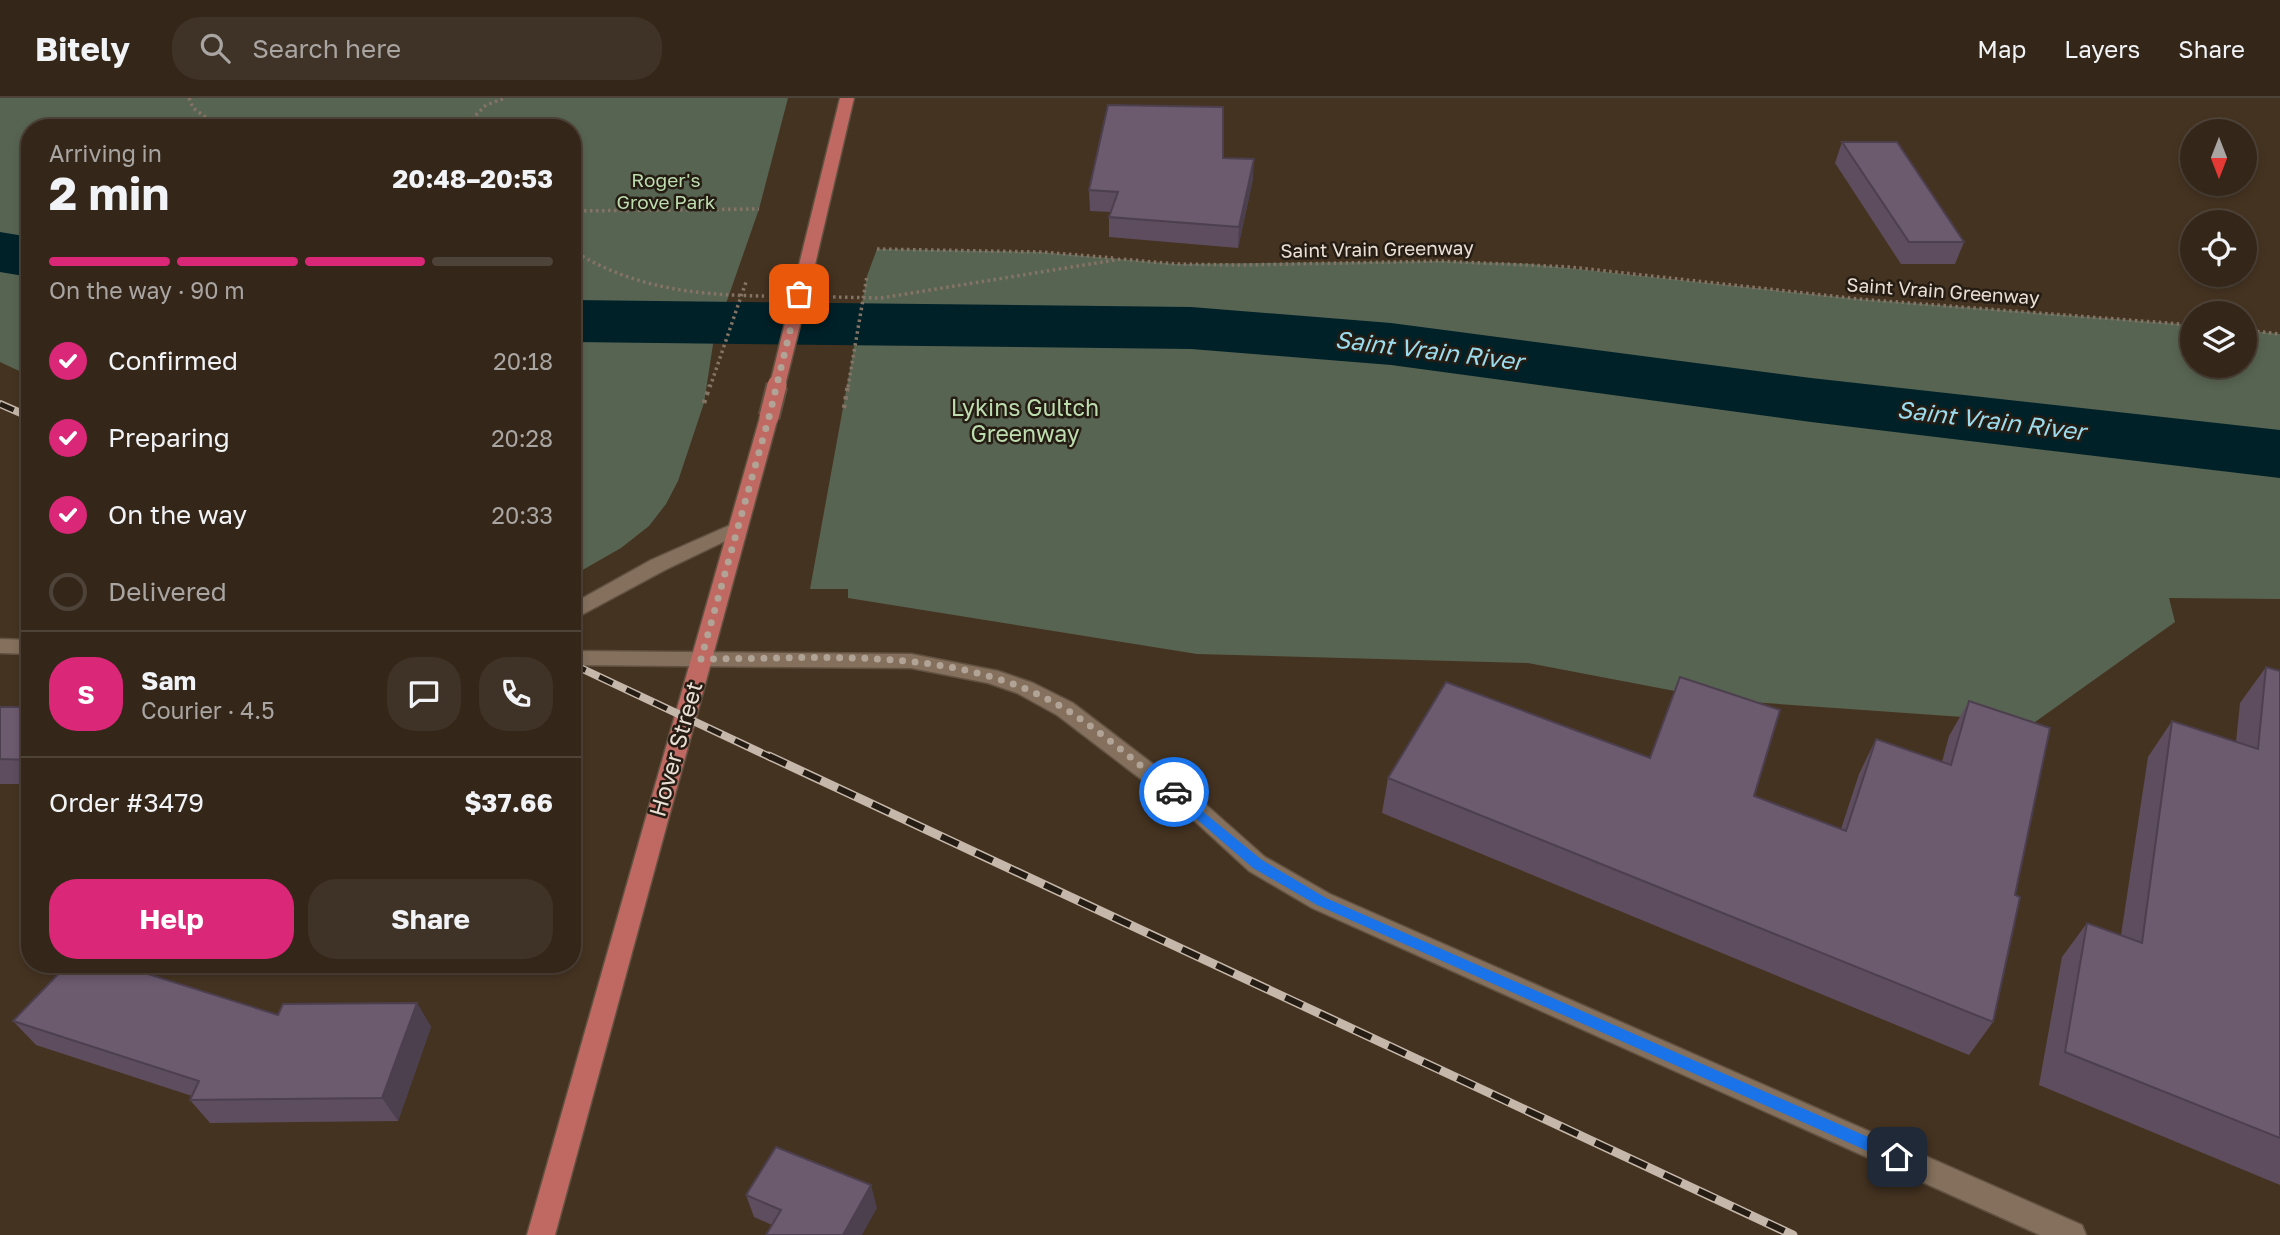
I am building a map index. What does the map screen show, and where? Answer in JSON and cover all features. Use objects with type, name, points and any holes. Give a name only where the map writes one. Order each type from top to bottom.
[{"type":"main road","name":"Hover Street","points":[[541,1235],[769,417],[847,98]]},
{"type":"street","points":[[581,608],[658,565],[737,528]]},
{"type":"street","points":[[0,646],[21,647]]},
{"type":"street","points":[[581,658],[911,661],[970,671],[1025,688],[1065,709],[1196,809],[1258,864],[1321,901],[2072,1235]]},
{"type":"path","points":[[189,98],[193,108],[208,119]]},
{"type":"path","points":[[472,119],[486,105],[505,98]]},
{"type":"path","points":[[581,211],[760,209]]},
{"type":"path","points":[[877,250],[1041,252],[1121,259]]},
{"type":"path","points":[[581,256],[601,270],[661,289],[691,295],[768,297]]},
{"type":"path","name":"Saint Vrain Greenway","points":[[830,297],[881,298],[1121,259],[1176,264],[1429,261],[1520,263],[1859,299],[2180,324]]},
{"type":"path","points":[[844,408],[867,276]]},
{"type":"path","points":[[704,403],[746,282]]},
{"type":"path","points":[[2257,331],[2280,334]]},
{"type":"green space","name":"Roger's Grove Park","points":[[0,98],[788,98],[759,209],[714,338],[704,403],[678,481],[666,504],[649,526],[621,548],[581,571],[581,119],[21,119],[21,372],[0,362]]},
{"type":"green space","name":"Lykins Gultch Greenway","points":[[877,249],[1041,252],[1176,264],[1440,261],[1530,264],[1859,299],[2180,324],[2180,378],[2257,378],[2257,331],[2280,334],[2280,599],[2169,598],[2175,622],[2035,722],[1722,700],[1528,663],[1197,654],[848,598],[848,589],[810,589],[867,276]]},
{"type":"building","points":[[1108,105],[1223,107],[1223,158],[1254,159],[1239,227],[1109,217],[1118,192],[1089,190]]},
{"type":"building","points":[[1842,142],[1897,142],[1964,242],[1909,242]]},
{"type":"building","points":[[2266,667],[2280,671],[2280,1138],[2065,1052],[2087,923],[2142,943],[2172,721],[2258,749]]},
{"type":"building","points":[[1680,677],[1780,710],[1754,796],[1846,831],[1876,739],[1951,765],[1969,701],[2050,728],[2015,895],[2020,897],[1993,1022],[1388,778],[1446,682],[1650,758]]},
{"type":"building","points":[[0,707],[21,707],[21,760],[0,759]]},
{"type":"building","points":[[59,973],[145,973],[278,1015],[283,1004],[417,1003],[382,1098],[190,1100],[199,1081],[13,1021]]},
{"type":"building","points":[[776,1147],[871,1185],[843,1235],[766,1235],[781,1210],[746,1195]]},
{"type":"waterway","name":"Saint Vrain River","points":[[0,252],[21,256]]},
{"type":"waterway","name":"Saint Vrain River","points":[[581,321],[1191,328],[1391,344],[1811,400],[2280,454]]},
{"type":"railway","points":[[0,404],[21,413]]},
{"type":"railway","points":[[581,668],[772,758]]},
{"type":"railway","points":[[769,756],[1793,1235]]},
{"type":"way so far","points":[[799,294],[769,417],[701,659],[911,661],[991,676],[1054,702],[1174,792]]},
{"type":"route","points":[[1174,792],[1258,864],[1284,882],[1321,901],[1897,1157]]}]
